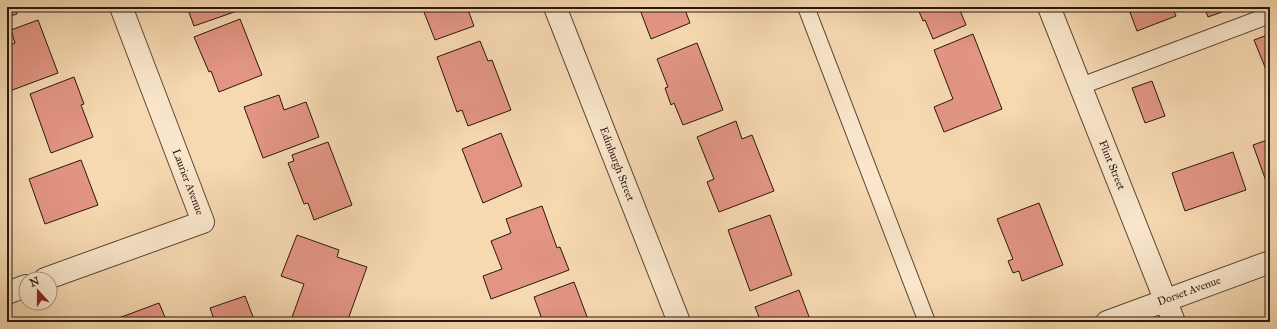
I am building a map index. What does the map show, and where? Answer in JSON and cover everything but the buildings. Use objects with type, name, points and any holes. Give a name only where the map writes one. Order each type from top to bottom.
[{"type":"street","name":"Laurier Avenue","points":[[58,274],[203,222],[121,7]]},
{"type":"street","name":"Edinburgh Street","points":[[555,7],[679,322]]},
{"type":"street","name":"Flint Street","points":[[1049,7],[1174,322]]},
{"type":"street","name":"Dorset Avenue","points":[[1107,322],[1166,299],[1270,262]]},
{"type":"street","points":[[7,293],[18,289]]},
{"type":"lane","points":[[806,7],[927,322]]},
{"type":"lane","points":[[1081,86],[1270,15]]}]
